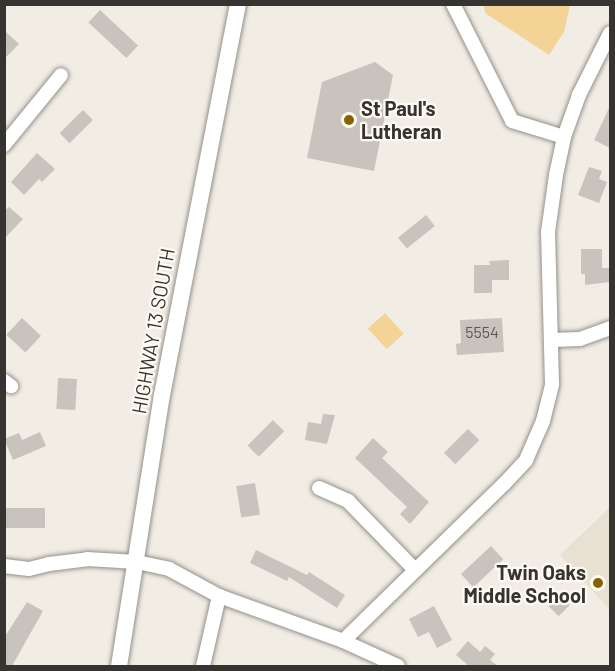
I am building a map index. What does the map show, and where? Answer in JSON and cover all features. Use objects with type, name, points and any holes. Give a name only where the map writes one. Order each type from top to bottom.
[{"type":"main road","name":"HIGHWAY 13 SOUTH","points":[[120,666],[162,395],[238,4]]},
{"type":"street","points":[[453,4],[512,121],[564,137]]},
{"type":"street","points":[[344,641],[526,460],[543,421],[552,384],[552,340],[548,304],[548,232],[564,137],[579,95],[610,33]]},
{"type":"street","points":[[4,145],[61,75]]},
{"type":"street","points":[[552,340],[580,339],[610,328]]},
{"type":"street","points":[[319,488],[348,501],[415,570]]},
{"type":"street","points":[[6,570],[29,569],[87,559],[137,562],[169,569],[219,596],[344,641],[398,666]]},
{"type":"street","points":[[203,666],[219,596]]},
{"type":"shaded area","points":[[570,4],[564,32],[549,55],[485,13],[484,5]]},
{"type":"shaded area","points":[[385,313],[404,334],[387,349],[368,328]]},
{"type":"shaded area","name":"Twin Oaks Middle School","points":[[610,507],[610,610],[560,555]]},
{"type":"building","points":[[100,10],[138,45],[126,58],[88,22]]},
{"type":"building","points":[[4,30],[19,44],[4,59]]},
{"type":"building","name":"St Paul's Lutheran","points":[[375,62],[393,75],[374,171],[307,158],[322,82]]},
{"type":"building","points":[[610,106],[610,148],[594,140]]},
{"type":"building","points":[[83,110],[93,120],[70,143],[60,133]]},
{"type":"building","points":[[37,153],[55,169],[42,182],[39,179],[24,195],[11,182]]},
{"type":"building","points":[[589,167],[602,171],[599,179],[607,182],[599,203],[578,195]]},
{"type":"building","points":[[9,207],[23,219],[4,239],[4,211]]},
{"type":"building","points":[[426,215],[435,226],[407,249],[398,238]]},
{"type":"building","points":[[581,249],[602,249],[602,268],[610,268],[610,282],[585,285],[585,274],[581,274]]},
{"type":"building","points":[[509,260],[509,280],[492,280],[492,293],[474,293],[474,265],[490,265],[489,261]]},
{"type":"building","points":[[22,318],[41,336],[25,353],[6,335]]},
{"type":"building","points":[[502,318],[504,352],[457,355],[456,344],[461,343],[460,320]]},
{"type":"building","points":[[58,378],[77,379],[75,410],[56,409]]},
{"type":"building","points":[[323,414],[335,415],[327,444],[305,440],[308,422],[321,424]]},
{"type":"building","points":[[273,420],[284,431],[259,457],[248,445]]},
{"type":"building","points":[[468,429],[479,440],[455,464],[444,453]]},
{"type":"building","points":[[40,432],[46,446],[13,460],[4,439],[19,433],[22,440]]},
{"type":"building","points":[[373,438],[388,452],[382,458],[429,502],[410,524],[400,514],[407,507],[355,458]]},
{"type":"building","points":[[255,483],[260,515],[241,518],[236,486]]},
{"type":"building","points":[[4,508],[45,508],[45,528],[4,528]]},
{"type":"building","points":[[491,546],[503,559],[473,587],[461,574]]},
{"type":"building","points":[[256,550],[307,575],[309,572],[345,595],[337,608],[289,577],[287,581],[250,563]]},
{"type":"building","points":[[560,595],[570,605],[559,616],[549,606]]},
{"type":"building","points":[[27,602],[43,611],[12,666],[4,666],[4,638]]},
{"type":"building","points":[[434,606],[452,640],[437,648],[429,632],[418,637],[409,619]]},
{"type":"building","points":[[468,641],[480,652],[485,646],[495,654],[490,660],[498,666],[469,666],[456,655]]},
{"type":"place","name":"St Paul's Lutheran","points":[[349,120]]},
{"type":"place","name":"Twin Oaks Middle School","points":[[598,583]]}]
